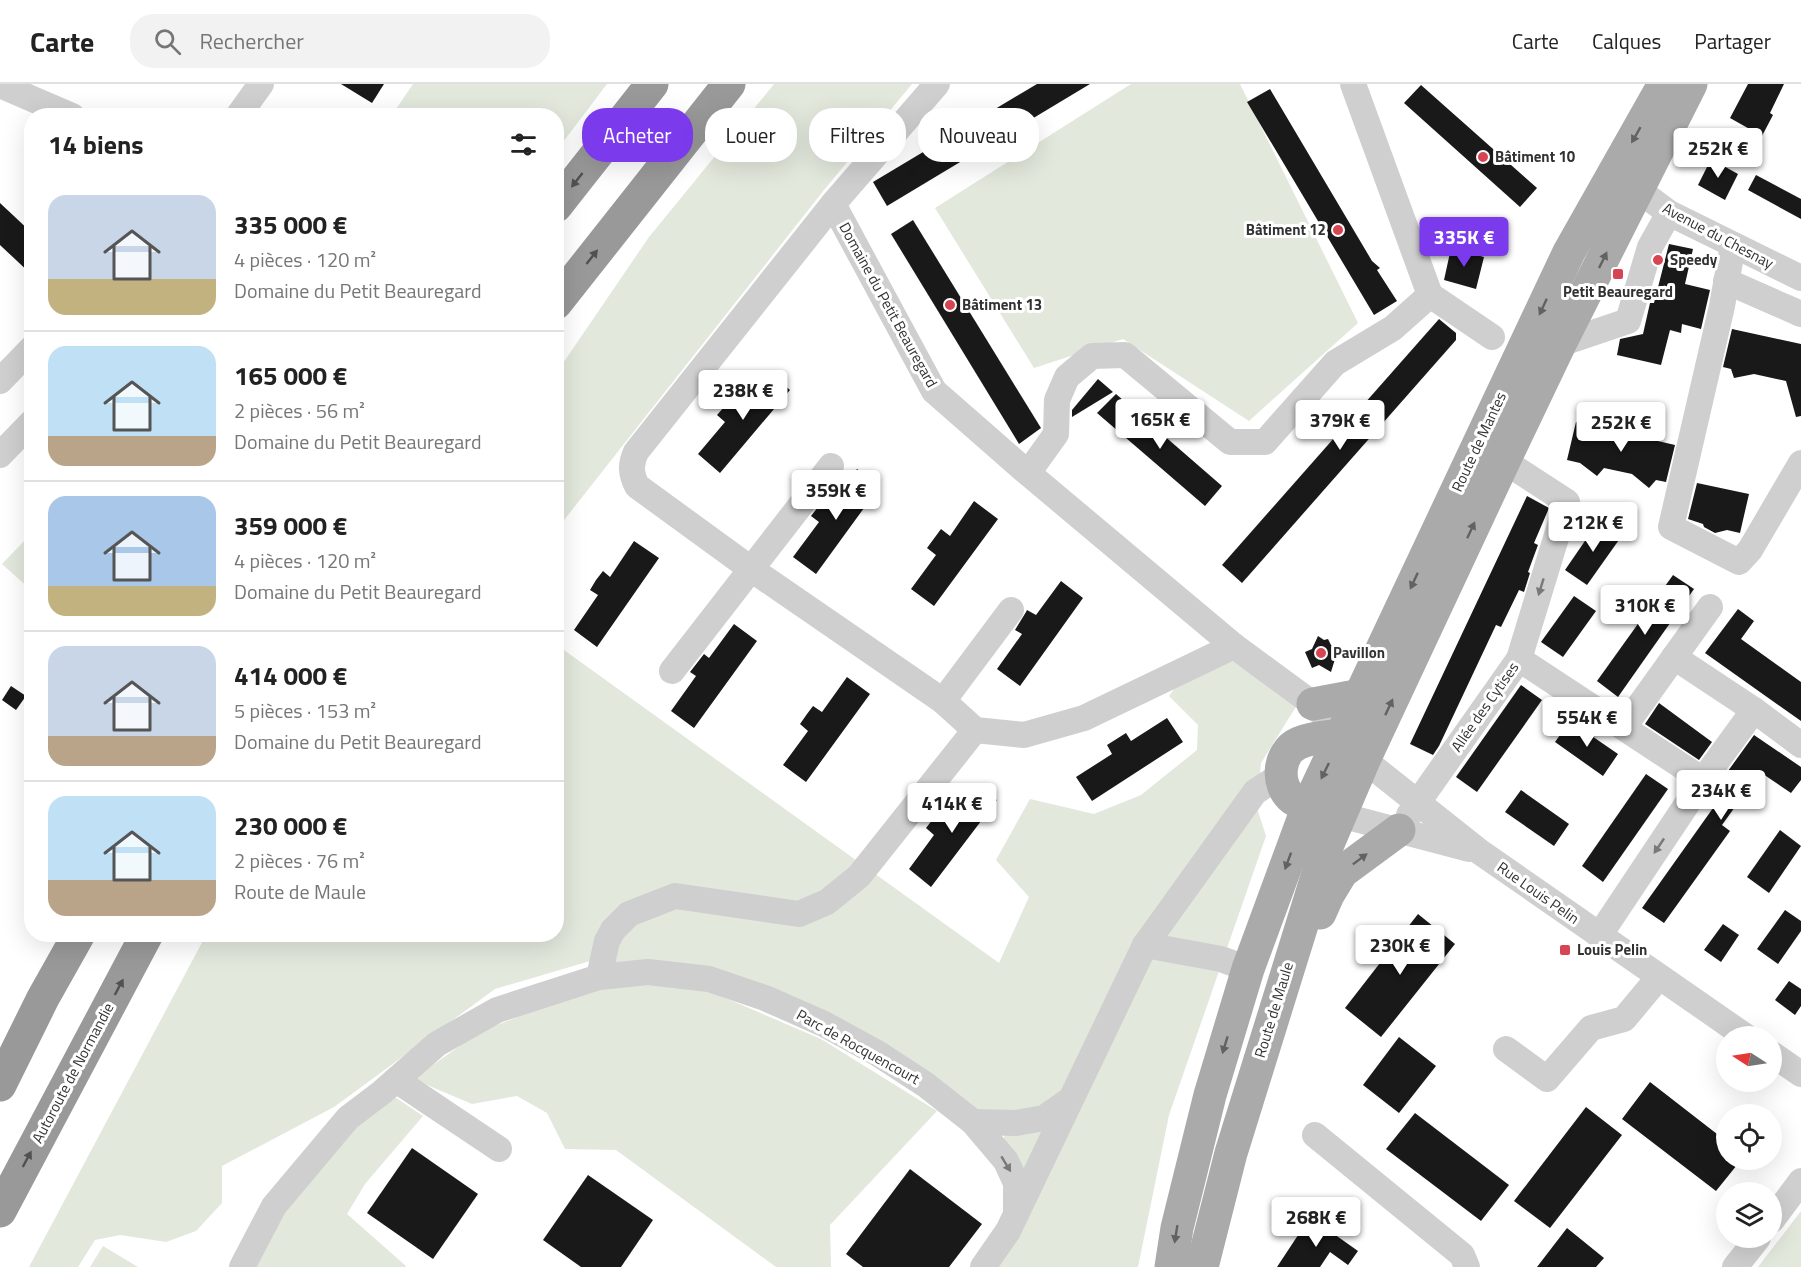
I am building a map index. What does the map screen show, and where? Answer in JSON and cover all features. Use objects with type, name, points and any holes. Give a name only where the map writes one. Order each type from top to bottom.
[{"type":"highway","points":[[564,196],[652,84]]},
{"type":"highway","points":[[564,293],[729,84]]},
{"type":"highway","points":[[0,1084],[43,998],[74,942]]},
{"type":"highway","name":"Autoroute de Normandie","points":[[0,1211],[143,942]]},
{"type":"highway","points":[[0,1044],[43,998]]},
{"type":"main road","name":"Route de Mantes","points":[[1308,806],[1569,252],[1664,84]]},
{"type":"main road","name":"Route de Mantes","points":[[1364,760],[1560,344],[1691,84]]},
{"type":"main road","points":[[1313,704],[1361,695]]},
{"type":"main road","points":[[1340,815],[1294,800],[1282,782],[1284,760],[1297,743],[1314,738],[1342,735],[1364,760]]},
{"type":"main road","name":"Route de Maule","points":[[1202,1267],[1231,1153],[1292,953],[1325,851],[1364,760]]},
{"type":"main road","points":[[1171,1267],[1177,1228],[1210,1095],[1248,969],[1308,806]]},
{"type":"main road","points":[[1292,953],[1307,947],[1328,895],[1342,872],[1399,830]]},
{"type":"main road","points":[[1223,1267],[1223,1241],[1228,1211],[1231,1153]]},
{"type":"street","points":[[244,108],[261,84]]},
{"type":"street","name":"Domaine du Petit Beauregard","points":[[937,84],[833,204],[636,452],[631,462],[631,475],[637,486],[751,569],[943,702],[975,730]]},
{"type":"street","points":[[1353,84],[1430,295],[1491,338]]},
{"type":"street","points":[[0,85],[53,108]]},
{"type":"street","name":"Avenue du Chesnay","points":[[1637,189],[1669,213],[1801,278]]},
{"type":"street","name":"Domaine du Petit Beauregard","points":[[833,204],[934,391],[1234,646],[1313,704],[1342,735]]},
{"type":"street","points":[[1560,344],[1628,321],[1650,247],[1669,213]]},
{"type":"street","points":[[1733,245],[1671,527],[1739,562],[1750,550],[1801,463]]},
{"type":"street","points":[[1726,281],[1801,314]]},
{"type":"street","points":[[1028,473],[1056,434],[1057,400],[1066,377],[1092,356],[1125,355],[1230,442],[1265,442],[1335,363],[1393,328],[1430,295]]},
{"type":"street","points":[[0,381],[24,356]]},
{"type":"street","points":[[0,455],[24,430]]},
{"type":"street","name":"Allée des Cytises","points":[[1399,830],[1519,659],[1567,502],[1504,461]]},
{"type":"street","points":[[672,670],[831,466]]},
{"type":"street","points":[[1624,727],[1710,608]]},
{"type":"street","points":[[943,702],[1011,610]]},
{"type":"street","points":[[599,976],[607,941],[613,930],[629,914],[675,896],[800,914],[827,902],[859,876],[975,730],[1024,735],[1084,718],[1234,646]]},
{"type":"street","points":[[1674,657],[1754,710],[1801,745]]},
{"type":"street","points":[[1519,659],[1703,780]]},
{"type":"street","points":[[1599,936],[1703,780],[1754,710]]},
{"type":"street","name":"Rue Louis Pelin","points":[[1364,760],[1480,852],[1730,1026]]},
{"type":"street","points":[[1016,1214],[1145,945],[1255,792],[1281,775]]},
{"type":"street","name":"Rue Louis Pelin","points":[[1340,815],[1480,852]]},
{"type":"street","points":[[1145,945],[1221,959],[1248,969]]},
{"type":"street","name":"Parc de Rocquencourt","points":[[242,1267],[274,1206],[348,1118],[437,1044],[497,1010],[599,976],[648,972],[709,979],[765,998],[824,1024],[877,1053],[926,1085],[973,1122],[1006,1161],[1016,1183],[1016,1214],[1008,1231],[983,1267]]},
{"type":"street","points":[[1506,1048],[1548,1079],[1591,1028],[1624,1019],[1659,977]]},
{"type":"street","points":[[1782,1061],[1801,1074]]},
{"type":"street","points":[[396,1080],[499,1149]]},
{"type":"street","points":[[973,1122],[1016,1123],[1044,1118],[1070,1100]]},
{"type":"street","points":[[1316,1136],[1462,1255],[1467,1267]]},
{"type":"street","points":[[1782,1207],[1801,1181]]},
{"type":"street","points":[[1735,1267],[1750,1248]]},
{"type":"shaded area","points":[[413,84],[607,84],[589,108],[582,108],[582,117],[564,141],[564,108],[397,108]]},
{"type":"shaded area","points":[[774,84],[912,84],[892,108],[809,108],[809,162],[847,162],[564,520],[564,362],[649,237],[710,162],[797,162],[797,108],[754,108]]},
{"type":"shaded area","points":[[1131,84],[1240,84],[1358,323],[1249,421],[1123,339],[1034,368],[935,208],[1008,162],[1039,162],[1039,142]]},
{"type":"shaded area","points":[[24,541],[24,584],[2,564]]},
{"type":"shaded area","points":[[1207,644],[1297,705],[1261,763],[1257,808],[1266,836],[1169,1115],[1138,1267],[998,1267],[1024,1220],[1004,1146],[1004,1135],[818,1010],[590,961],[495,989],[334,1107],[222,1166],[222,1203],[196,1231],[166,1242],[120,1235],[95,1240],[78,1267],[29,1267],[202,942],[564,942],[564,650],[999,963],[1029,897],[996,860],[1030,799],[1094,814],[1141,795],[1197,750],[1198,725],[1169,696]]},
{"type":"shaded area","points":[[636,980],[700,987],[821,1039],[937,1111],[830,1225],[831,1267],[776,1267],[616,1150],[565,1149],[547,1113],[517,1096],[472,1104],[413,1079],[481,1031],[570,997]]},
{"type":"shaded area","points":[[395,1097],[423,1116],[365,1184],[347,1214],[406,1266],[251,1267],[286,1204],[354,1123]]},
{"type":"shaded area","points":[[1801,1211],[1801,1267],[1758,1267],[1773,1248],[1782,1248],[1782,1236]]},
{"type":"shaded area","points":[[103,1246],[138,1267],[90,1267]]},
{"type":"building","points":[[341,84],[384,84],[372,103]]},
{"type":"building","points":[[1037,84],[1090,84],[1039,115],[1039,108],[997,108]]},
{"type":"building","points":[[1748,84],[1784,84],[1770,113],[1773,115],[1762,136],[1730,118]]},
{"type":"building","name":"Bâtiment 10","points":[[1421,85],[1537,188],[1520,207],[1404,103]]},
{"type":"building","name":"Bâtiment 12","points":[[1270,89],[1372,261],[1380,268],[1377,270],[1397,301],[1374,315],[1247,102]]},
{"type":"building","points":[[918,155],[918,162],[960,162],[887,206],[873,182]]},
{"type":"building","points":[[1711,159],[1738,174],[1725,200],[1698,185]]},
{"type":"building","points":[[1756,175],[1801,199],[1801,219],[1748,190]]},
{"type":"building","points":[[0,203],[24,226],[24,268],[0,245]]},
{"type":"building","name":"Bâtiment 13","points":[[913,220],[1041,428],[1019,444],[891,234]]},
{"type":"building","points":[[1669,244],[1693,249],[1685,284],[1710,290],[1701,329],[1682,324],[1681,333],[1670,330],[1661,365],[1617,355],[1620,339],[1643,334],[1650,303],[1654,303]]},
{"type":"building","points":[[1451,248],[1484,257],[1476,289],[1444,280]]},
{"type":"building","points":[[1439,319],[1456,333],[1456,340],[1242,583],[1222,565]]},
{"type":"building","points":[[1732,329],[1801,344],[1801,416],[1796,417],[1786,381],[1754,374],[1734,378],[1731,369],[1723,367]]},
{"type":"building","points":[[767,371],[790,390],[720,473],[698,454],[725,422],[717,415],[732,398],[739,404]]},
{"type":"building","points":[[1098,379],[1113,392],[1072,417],[1072,410]]},
{"type":"building","points":[[1116,394],[1222,486],[1205,506],[1097,413]]},
{"type":"building","points":[[1576,422],[1675,445],[1666,482],[1656,480],[1649,488],[1632,474],[1604,468],[1597,476],[1580,463],[1567,460]]},
{"type":"building","points":[[857,469],[880,486],[816,574],[793,557],[819,522],[811,516],[825,498],[832,504]]},
{"type":"building","points":[[1697,483],[1749,494],[1740,533],[1727,530],[1715,533],[1703,524],[1688,519]]},
{"type":"building","points":[[1527,496],[1549,508],[1534,543],[1538,545],[1528,572],[1530,573],[1524,592],[1519,590],[1501,627],[1496,625],[1433,755],[1410,744]]},
{"type":"building","points":[[974,501],[998,519],[934,606],[911,589],[936,555],[927,548],[941,529],[950,536]]},
{"type":"building","points":[[1598,522],[1621,537],[1587,585],[1565,570]]},
{"type":"building","points":[[634,541],[659,558],[597,647],[574,630],[598,595],[590,590],[596,580],[603,571],[610,577]]},
{"type":"building","points":[[1673,575],[1694,589],[1618,697],[1597,681]]},
{"type":"building","points":[[1061,581],[1083,598],[1020,686],[997,669],[1022,634],[1015,630],[1027,610],[1036,615]]},
{"type":"building","points":[[1574,596],[1596,611],[1563,657],[1541,642]]},
{"type":"building","points":[[1738,609],[1754,621],[1741,639],[1801,682],[1801,721],[1705,653]]},
{"type":"building","points":[[734,624],[757,641],[694,728],[671,711],[696,676],[690,672],[704,654],[709,658]]},
{"type":"building","name":"Pavillon","points":[[1318,636],[1324,640],[1328,639],[1331,645],[1340,649],[1334,655],[1331,672],[1319,665],[1312,668],[1305,652],[1312,649]]},
{"type":"building","points":[[847,677],[870,694],[806,782],[783,765],[808,731],[800,724],[807,714],[813,706],[822,712]]},
{"type":"building","points":[[1521,685],[1542,700],[1477,792],[1456,777]]},
{"type":"building","points":[[11,686],[24,695],[24,699],[16,710],[2,700]]},
{"type":"building","points":[[1659,703],[1712,742],[1699,760],[1645,724]]},
{"type":"building","points":[[1167,718],[1183,742],[1092,801],[1076,777],[1112,754],[1107,745],[1126,733],[1131,741]]},
{"type":"building","points":[[1570,721],[1618,754],[1603,776],[1555,742]]},
{"type":"building","points":[[1754,735],[1801,767],[1801,780],[1791,793],[1760,772],[1722,825],[1730,831],[1664,923],[1642,908],[1723,794],[1715,789]]},
{"type":"building","points":[[1646,774],[1668,789],[1603,882],[1582,866]]},
{"type":"building","points":[[975,783],[997,800],[931,887],[909,869],[934,835],[926,828],[940,810],[949,817]]},
{"type":"building","points":[[1521,790],[1569,824],[1554,846],[1505,812]]},
{"type":"building","points":[[1780,830],[1801,846],[1769,893],[1747,877]]},
{"type":"building","points":[[1785,910],[1801,921],[1801,931],[1778,964],[1757,949]]},
{"type":"building","points":[[1418,914],[1455,944],[1381,1037],[1345,1008]]},
{"type":"building","points":[[1723,924],[1739,935],[1721,962],[1704,950]]},
{"type":"building","points":[[1789,981],[1801,989],[1801,1006],[1795,1015],[1775,1000]]},
{"type":"building","points":[[1399,1037],[1436,1066],[1399,1113],[1363,1085]]},
{"type":"building","points":[[1650,1082],[1716,1133],[1716,1170],[1733,1170],[1723,1182],[1716,1182],[1716,1191],[1622,1119]]},
{"type":"building","points":[[1586,1107],[1622,1135],[1550,1228],[1514,1201]]},
{"type":"building","points":[[1415,1113],[1509,1185],[1481,1221],[1386,1149]]},
{"type":"building","points":[[412,1148],[478,1194],[433,1259],[367,1213]]},
{"type":"building","points":[[910,1169],[982,1224],[949,1267],[863,1267],[846,1254]]},
{"type":"building","points":[[588,1175],[653,1220],[621,1267],[581,1267],[543,1240]]},
{"type":"building","points":[[1310,1217],[1358,1251],[1348,1265],[1330,1252],[1320,1267],[1277,1267]]},
{"type":"building","points":[[1567,1228],[1604,1258],[1596,1267],[1537,1267]]},
{"type":"place","name":"Bâtiment 10","points":[[1483,157]]},
{"type":"place","name":"Bâtiment 12","points":[[1338,230]]},
{"type":"place","name":"Speedy","points":[[1658,260]]},
{"type":"place","name":"Petit Beauregard","points":[[1618,274]]},
{"type":"place","name":"Bâtiment 13","points":[[950,305]]},
{"type":"place","name":"Pavillon","points":[[1321,653]]},
{"type":"place","name":"Louis Pelin","points":[[1565,950]]}]
